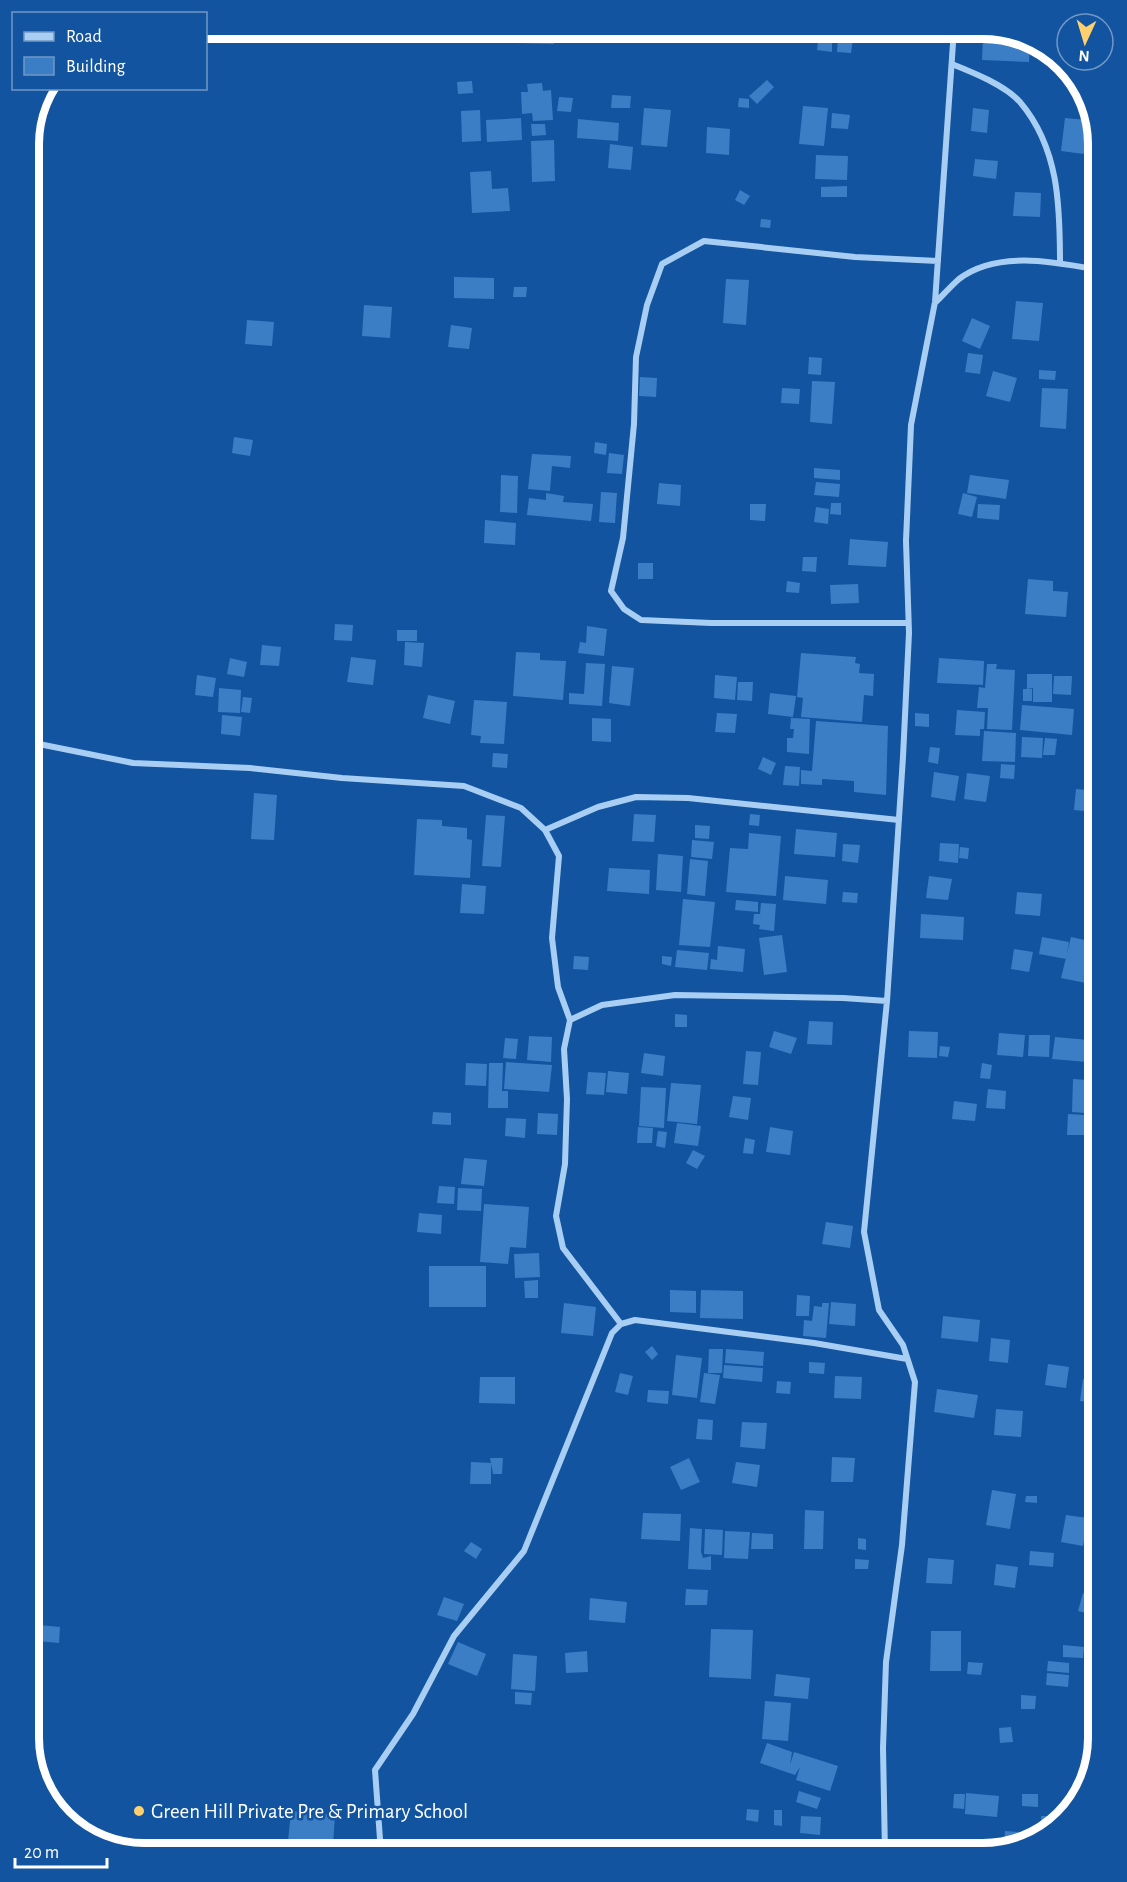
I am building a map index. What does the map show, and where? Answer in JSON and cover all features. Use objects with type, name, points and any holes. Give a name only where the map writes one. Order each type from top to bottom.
[{"type":"street","points":[[885,1843],[883,1748],[886,1662],[902,1545],[915,1382],[903,1345],[879,1310],[864,1232],[887,1001],[899,820],[908,622],[906,541],[911,425],[936,302],[953,39]]},
{"type":"street","points":[[952,64],[979,75],[1019,100],[1040,134],[1056,177],[1060,212],[1060,263]]},
{"type":"street","points":[[908,622],[641,620],[624,609],[611,591],[623,538],[634,424],[636,357],[647,305],[662,264],[704,241],[855,256],[938,261]]},
{"type":"street","points":[[936,302],[961,278],[989,264],[1017,261],[1060,263],[1088,268]]},
{"type":"street","points":[[39,744],[133,763],[250,768],[342,778],[464,786],[521,808],[545,830],[559,856],[552,938],[558,987],[570,1020],[564,1049],[567,1099],[565,1164],[556,1216],[563,1248],[621,1324]]},
{"type":"street","points":[[545,830],[598,807],[636,796],[688,798],[899,820]]},
{"type":"street","points":[[570,1020],[602,1005],[675,995],[887,1001]]},
{"type":"street","points":[[380,1843],[375,1770],[413,1714],[454,1635],[524,1551],[597,1366],[612,1333],[621,1324],[635,1320],[814,1343],[907,1359]]},
{"type":"building","points":[[514,39],[554,39],[554,44],[514,43]]},
{"type":"building","points":[[838,39],[853,39],[851,53],[837,52]]},
{"type":"building","points":[[983,39],[1004,41],[1030,50],[1029,62],[982,60]]},
{"type":"building","points":[[818,40],[832,42],[832,52],[817,50]]},
{"type":"building","points":[[767,80],[774,87],[757,104],[749,96]]},
{"type":"building","points":[[472,81],[473,93],[458,94],[457,82]]},
{"type":"building","points":[[542,83],[543,91],[551,90],[553,120],[533,121],[532,113],[522,114],[521,92],[528,92],[527,84]]},
{"type":"building","points":[[612,95],[631,96],[630,108],[611,108]]},
{"type":"building","points":[[559,97],[573,98],[571,112],[557,111]]},
{"type":"building","points":[[739,98],[749,99],[749,108],[738,107]]},
{"type":"building","points":[[803,106],[828,108],[824,146],[799,144]]},
{"type":"building","points":[[644,108],[671,110],[667,147],[641,145]]},
{"type":"building","points":[[973,108],[989,110],[987,133],[971,131]]},
{"type":"building","points":[[480,110],[481,141],[462,142],[461,111]]},
{"type":"building","points":[[832,113],[850,115],[848,129],[831,128]]},
{"type":"building","points":[[521,118],[522,140],[487,142],[486,120]]},
{"type":"building","points":[[1065,118],[1085,120],[1086,127],[1084,154],[1061,151]]},
{"type":"building","points":[[578,119],[619,123],[618,141],[577,138]]},
{"type":"building","points":[[531,124],[545,124],[546,135],[532,136]]},
{"type":"building","points":[[707,127],[730,129],[729,155],[706,153]]},
{"type":"building","points":[[554,140],[555,181],[532,182],[531,141]]},
{"type":"building","points":[[610,144],[633,147],[631,170],[608,168]]},
{"type":"building","points":[[816,155],[848,156],[847,180],[815,179]]},
{"type":"building","points":[[975,159],[998,161],[996,179],[973,176]]},
{"type":"building","points":[[491,171],[492,189],[508,188],[510,211],[472,213],[470,172]]},
{"type":"building","points":[[847,186],[847,197],[821,197],[821,187]]},
{"type":"building","points":[[740,190],[750,196],[744,205],[735,200]]},
{"type":"building","points":[[1015,192],[1041,193],[1040,217],[1013,216]]},
{"type":"building","points":[[1086,199],[1088,200],[1088,214],[1084,213]]},
{"type":"building","points":[[761,219],[771,220],[770,228],[760,227]]},
{"type":"building","points":[[454,277],[494,278],[494,299],[454,298]]},
{"type":"building","points":[[726,279],[749,280],[746,325],[723,323]]},
{"type":"building","points":[[514,287],[527,287],[526,297],[513,297]]},
{"type":"building","points":[[1016,301],[1043,303],[1039,341],[1012,339]]},
{"type":"building","points":[[364,305],[392,307],[390,338],[362,336]]},
{"type":"building","points":[[972,318],[990,326],[980,349],[962,341]]},
{"type":"building","points":[[247,320],[274,322],[272,346],[245,344]]},
{"type":"building","points":[[451,325],[472,328],[469,349],[448,347]]},
{"type":"building","points":[[968,353],[983,355],[980,374],[965,372]]},
{"type":"building","points":[[809,357],[822,358],[821,375],[808,374]]},
{"type":"building","points":[[1039,370],[1056,371],[1055,380],[1039,379]]},
{"type":"building","points":[[993,371],[1017,378],[1010,402],[986,396]]},
{"type":"building","points":[[640,377],[657,378],[656,397],[639,396]]},
{"type":"building","points":[[812,381],[835,382],[832,424],[810,422]]},
{"type":"building","points":[[782,388],[800,389],[799,404],[781,403]]},
{"type":"building","points":[[1042,388],[1068,389],[1066,429],[1040,427]]},
{"type":"building","points":[[234,437],[253,440],[250,456],[232,453]]},
{"type":"building","points":[[595,442],[607,444],[606,455],[594,453]]},
{"type":"building","points":[[609,453],[624,455],[622,474],[607,473]]},
{"type":"building","points":[[532,454],[571,456],[570,468],[552,466],[550,491],[528,489]]},
{"type":"building","points":[[814,468],[840,470],[840,480],[814,478]]},
{"type":"building","points":[[501,475],[518,476],[517,513],[500,512]]},
{"type":"building","points":[[970,475],[1009,480],[1006,499],[967,493]]},
{"type":"building","points":[[816,482],[840,484],[839,497],[814,495]]},
{"type":"building","points":[[659,483],[681,485],[680,506],[657,504]]},
{"type":"building","points":[[601,492],[617,493],[615,523],[599,522]]},
{"type":"building","points":[[546,493],[564,496],[563,502],[593,504],[591,521],[527,515],[529,498],[546,500]]},
{"type":"building","points":[[963,493],[977,497],[972,517],[958,514]]},
{"type":"building","points":[[831,503],[841,503],[841,515],[830,514]]},
{"type":"building","points":[[750,504],[766,504],[765,521],[750,520]]},
{"type":"building","points":[[978,504],[1000,505],[999,520],[977,518]]},
{"type":"building","points":[[816,507],[829,509],[828,524],[814,522]]},
{"type":"building","points":[[485,520],[516,523],[515,545],[484,543]]},
{"type":"building","points":[[850,539],[888,542],[886,567],[848,565]]},
{"type":"building","points":[[803,557],[817,557],[816,572],[802,571]]},
{"type":"building","points":[[638,563],[653,563],[653,579],[638,579]]},
{"type":"building","points":[[1028,579],[1053,581],[1053,591],[1068,592],[1066,617],[1025,614]]},
{"type":"building","points":[[787,581],[800,583],[799,593],[786,592]]},
{"type":"building","points":[[858,584],[859,603],[831,604],[830,585]]},
{"type":"building","points":[[335,624],[353,625],[352,641],[334,640]]},
{"type":"building","points":[[587,626],[607,629],[604,656],[578,653],[580,642],[586,643]]},
{"type":"building","points":[[397,630],[417,630],[417,641],[397,641]]},
{"type":"building","points":[[405,642],[424,643],[422,667],[404,665]]},
{"type":"building","points":[[262,645],[281,647],[279,666],[260,665]]},
{"type":"building","points":[[516,652],[540,653],[540,660],[566,661],[563,700],[513,696]]},
{"type":"building","points":[[801,653],[856,657],[855,663],[860,664],[859,673],[874,674],[873,696],[864,695],[862,722],[801,717],[803,698],[797,697]]},
{"type":"building","points":[[351,657],[376,660],[373,685],[347,682]]},
{"type":"building","points":[[230,658],[247,662],[244,677],[227,674]]},
{"type":"building","points":[[939,658],[984,661],[983,685],[937,683]]},
{"type":"building","points":[[586,663],[605,664],[602,706],[569,704],[569,693],[584,694]]},
{"type":"building","points":[[987,664],[997,664],[996,669],[1015,670],[1012,730],[987,729],[988,708],[977,708],[979,687],[985,688]]},
{"type":"building","points":[[612,666],[634,668],[630,706],[609,703]]},
{"type":"building","points":[[1027,674],[1052,674],[1052,702],[1033,702],[1033,688],[1027,689]]},
{"type":"building","points":[[197,675],[216,678],[213,697],[195,695]]},
{"type":"building","points":[[715,675],[737,677],[735,700],[714,698]]},
{"type":"building","points":[[1054,676],[1072,676],[1071,695],[1053,694]]},
{"type":"building","points":[[738,682],[753,682],[752,701],[737,700]]},
{"type":"building","points":[[219,688],[241,690],[240,713],[218,712]]},
{"type":"building","points":[[1023,689],[1032,689],[1032,701],[1023,701]]},
{"type":"building","points":[[770,693],[796,696],[793,717],[768,714]]},
{"type":"building","points":[[428,695],[455,701],[450,724],[423,718]]},
{"type":"building","points":[[243,697],[252,698],[250,713],[241,712]]},
{"type":"building","points":[[474,700],[507,702],[504,744],[480,743],[481,736],[471,735]]},
{"type":"building","points":[[1022,705],[1074,709],[1072,735],[1020,730]]},
{"type":"building","points":[[957,710],[985,712],[984,729],[980,729],[980,736],[955,735]]},
{"type":"building","points":[[717,713],[737,714],[735,733],[715,732]]},
{"type":"building","points":[[915,713],[929,714],[929,727],[915,726]]},
{"type":"building","points":[[222,715],[242,717],[240,736],[221,734]]},
{"type":"building","points":[[592,718],[611,719],[611,742],[592,741]]},
{"type":"building","points":[[791,718],[810,719],[809,754],[787,752],[787,738],[793,738],[794,729],[790,729]]},
{"type":"building","points":[[816,721],[888,726],[886,795],[854,792],[854,781],[822,779],[822,785],[801,784],[801,770],[812,771]]},
{"type":"building","points":[[984,731],[1016,733],[1015,762],[982,761]]},
{"type":"building","points":[[1022,737],[1043,738],[1042,758],[1021,757]]},
{"type":"building","points":[[1045,738],[1057,739],[1055,755],[1043,755]]},
{"type":"building","points":[[930,747],[940,748],[938,764],[928,762]]},
{"type":"building","points":[[493,753],[508,754],[507,768],[492,767]]},
{"type":"building","points":[[763,757],[776,763],[771,775],[758,769]]},
{"type":"building","points":[[1001,764],[1015,765],[1014,779],[1000,778]]},
{"type":"building","points":[[785,766],[800,767],[799,786],[783,785]]},
{"type":"building","points":[[934,772],[959,776],[955,801],[931,797]]},
{"type":"building","points":[[967,773],[990,776],[986,802],[964,799]]},
{"type":"building","points":[[1076,789],[1088,790],[1088,811],[1074,810]]},
{"type":"building","points":[[254,793],[277,795],[274,840],[251,839]]},
{"type":"building","points":[[634,814],[656,815],[654,842],[632,841]]},
{"type":"building","points":[[750,814],[760,815],[759,826],[749,825]]},
{"type":"building","points":[[486,815],[505,816],[501,867],[482,866]]},
{"type":"building","points":[[417,819],[442,820],[442,826],[467,828],[467,839],[472,840],[470,878],[414,875]]},
{"type":"building","points":[[695,825],[710,826],[709,839],[695,838]]},
{"type":"building","points":[[796,829],[837,833],[835,857],[794,854]]},
{"type":"building","points":[[749,833],[781,836],[776,896],[726,892],[730,848],[748,849]]},
{"type":"building","points":[[692,840],[714,842],[712,859],[691,857]]},
{"type":"building","points":[[940,843],[959,844],[958,863],[939,861]]},
{"type":"building","points":[[843,844],[860,845],[858,863],[842,861]]},
{"type":"building","points":[[960,847],[969,848],[968,859],[959,858]]},
{"type":"building","points":[[658,854],[683,856],[681,892],[656,890]]},
{"type":"building","points":[[690,859],[708,861],[705,896],[687,894]]},
{"type":"building","points":[[609,868],[650,870],[649,894],[607,891]]},
{"type":"building","points":[[785,876],[828,880],[826,904],[783,900]]},
{"type":"building","points":[[929,876],[952,879],[948,900],[926,898]]},
{"type":"building","points":[[462,884],[486,886],[484,914],[460,913]]},
{"type":"building","points":[[843,892],[858,893],[857,903],[842,902]]},
{"type":"building","points":[[1017,892],[1042,894],[1040,916],[1015,914]]},
{"type":"building","points":[[683,899],[715,902],[710,947],[679,945]]},
{"type":"building","points":[[736,900],[758,902],[758,912],[735,910]]},
{"type":"building","points":[[761,903],[776,904],[774,931],[759,929],[760,925],[753,924],[754,914],[760,914]]},
{"type":"building","points":[[921,914],[964,917],[963,940],[920,938]]},
{"type":"building","points":[[782,935],[787,972],[764,975],[759,938]]},
{"type":"building","points":[[1042,937],[1069,942],[1066,959],[1039,954]]},
{"type":"building","points":[[1071,937],[1088,941],[1086,983],[1061,978]]},
{"type":"building","points":[[718,946],[745,949],[743,972],[710,969],[711,959],[717,960]]},
{"type":"building","points":[[1014,949],[1033,952],[1029,972],[1011,969]]},
{"type":"building","points":[[677,950],[709,953],[707,970],[675,967]]},
{"type":"building","points":[[574,956],[589,957],[588,970],[573,969]]},
{"type":"building","points":[[662,956],[672,957],[671,966],[662,964]]},
{"type":"building","points":[[675,1014],[687,1015],[687,1027],[675,1027]]},
{"type":"building","points":[[809,1021],[833,1022],[832,1045],[807,1044]]},
{"type":"building","points":[[774,1031],[797,1038],[791,1054],[769,1047]]},
{"type":"building","points":[[909,1031],[938,1032],[937,1058],[908,1057]]},
{"type":"building","points":[[999,1033],[1025,1035],[1023,1057],[997,1055]]},
{"type":"building","points":[[1029,1035],[1050,1035],[1049,1057],[1028,1056]]},
{"type":"building","points":[[529,1036],[552,1037],[551,1062],[527,1060]]},
{"type":"building","points":[[1055,1037],[1088,1040],[1087,1062],[1052,1059]]},
{"type":"building","points":[[505,1038],[518,1039],[516,1059],[503,1058]]},
{"type":"building","points":[[940,1046],[950,1047],[948,1057],[939,1056]]},
{"type":"building","points":[[746,1051],[761,1052],[758,1085],[743,1084]]},
{"type":"building","points":[[644,1053],[665,1056],[663,1076],[641,1073]]},
{"type":"building","points":[[506,1062],[552,1065],[549,1092],[504,1089]]},
{"type":"building","points":[[466,1063],[487,1064],[486,1086],[465,1085]]},
{"type":"building","points":[[489,1063],[503,1063],[502,1091],[508,1091],[508,1108],[488,1108]]},
{"type":"building","points":[[982,1063],[992,1065],[990,1079],[980,1078]]},
{"type":"building","points":[[608,1071],[629,1073],[627,1094],[606,1092]]},
{"type":"building","points":[[588,1072],[606,1073],[604,1095],[586,1094]]},
{"type":"building","points":[[1073,1079],[1087,1080],[1085,1113],[1072,1112]]},
{"type":"building","points":[[671,1083],[701,1085],[697,1124],[667,1121]]},
{"type":"building","points":[[641,1087],[666,1088],[664,1128],[639,1126]]},
{"type":"building","points":[[988,1089],[1006,1091],[1005,1109],[986,1108]]},
{"type":"building","points":[[733,1096],[751,1098],[748,1120],[729,1117]]},
{"type":"building","points":[[954,1101],[977,1104],[975,1121],[952,1119]]},
{"type":"building","points":[[433,1112],[451,1113],[451,1125],[432,1124]]},
{"type":"building","points":[[538,1113],[558,1114],[557,1135],[537,1134]]},
{"type":"building","points":[[1068,1114],[1086,1115],[1085,1135],[1067,1135]]},
{"type":"building","points":[[506,1118],[526,1119],[525,1138],[505,1136]]},
{"type":"building","points":[[677,1123],[701,1126],[698,1146],[674,1143]]},
{"type":"building","points":[[638,1127],[653,1128],[652,1143],[637,1143]]},
{"type":"building","points":[[770,1127],[793,1131],[790,1155],[766,1152]]},
{"type":"building","points":[[658,1131],[667,1132],[665,1148],[656,1146]]},
{"type":"building","points":[[745,1138],[755,1140],[753,1154],[743,1153]]},
{"type":"building","points":[[693,1150],[705,1156],[697,1169],[686,1163]]},
{"type":"building","points":[[464,1158],[487,1160],[484,1186],[461,1184]]},
{"type":"building","points":[[1086,1158],[1088,1158],[1088,1176],[1086,1176]]},
{"type":"building","points":[[439,1186],[455,1187],[454,1204],[437,1203]]},
{"type":"building","points":[[458,1188],[482,1189],[481,1211],[457,1210]]},
{"type":"building","points":[[484,1204],[529,1207],[526,1248],[510,1247],[508,1264],[480,1262]]},
{"type":"building","points":[[419,1213],[442,1215],[441,1234],[417,1232]]},
{"type":"building","points":[[826,1222],[853,1226],[850,1248],[822,1244]]},
{"type":"building","points":[[539,1253],[540,1277],[515,1278],[514,1254]]},
{"type":"building","points":[[429,1266],[486,1266],[486,1307],[429,1307]]},
{"type":"building","points":[[538,1280],[538,1298],[525,1298],[524,1281]]},
{"type":"building","points":[[670,1290],[696,1291],[696,1313],[670,1312]]},
{"type":"building","points":[[701,1290],[743,1291],[743,1319],[700,1318]]},
{"type":"building","points":[[797,1295],[810,1296],[809,1316],[796,1316]]},
{"type":"building","points":[[831,1302],[856,1304],[855,1326],[829,1324]]},
{"type":"building","points":[[564,1303],[596,1307],[593,1336],[561,1333]]},
{"type":"building","points":[[822,1303],[829,1303],[826,1338],[803,1336],[804,1320],[812,1321],[814,1306],[822,1307]]},
{"type":"building","points":[[943,1316],[980,1320],[978,1342],[941,1338]]},
{"type":"building","points":[[991,1338],[1010,1340],[1008,1363],[989,1361]]},
{"type":"building","points":[[652,1346],[658,1354],[652,1360],[645,1352]]},
{"type":"building","points":[[709,1349],[723,1349],[722,1373],[708,1373]]},
{"type":"building","points":[[726,1349],[764,1352],[763,1366],[725,1363]]},
{"type":"building","points":[[676,1355],[702,1358],[697,1398],[672,1395]]},
{"type":"building","points":[[809,1362],[825,1363],[824,1374],[809,1373]]},
{"type":"building","points":[[1048,1364],[1069,1367],[1066,1388],[1045,1385]]},
{"type":"building","points":[[724,1365],[763,1368],[762,1382],[723,1378]]},
{"type":"building","points":[[620,1373],[633,1376],[628,1395],[615,1392]]},
{"type":"building","points":[[704,1373],[720,1375],[715,1404],[700,1402]]},
{"type":"building","points":[[835,1376],[862,1377],[861,1399],[834,1398]]},
{"type":"building","points":[[480,1377],[515,1377],[515,1404],[479,1403]]},
{"type":"building","points":[[1083,1379],[1088,1380],[1088,1402],[1080,1401]]},
{"type":"building","points":[[777,1381],[791,1382],[790,1394],[776,1393]]},
{"type":"building","points":[[937,1389],[978,1395],[974,1418],[934,1412]]},
{"type":"building","points":[[648,1390],[669,1391],[668,1404],[647,1402]]},
{"type":"building","points":[[996,1409],[1023,1411],[1021,1437],[994,1435]]},
{"type":"building","points":[[698,1419],[713,1420],[712,1440],[696,1439]]},
{"type":"building","points":[[742,1422],[767,1423],[765,1449],[740,1447]]},
{"type":"building","points":[[832,1457],[855,1458],[853,1482],[831,1482]]},
{"type":"building","points":[[490,1458],[503,1458],[502,1474],[493,1474]]},
{"type":"building","points":[[689,1458],[700,1482],[681,1490],[670,1467]]},
{"type":"building","points":[[471,1462],[491,1463],[491,1484],[470,1484]]},
{"type":"building","points":[[736,1462],[760,1465],[757,1487],[732,1483]]},
{"type":"building","points":[[992,1490],[1016,1494],[1010,1529],[986,1525]]},
{"type":"building","points":[[1026,1496],[1037,1496],[1037,1503],[1025,1502]]},
{"type":"building","points":[[805,1510],[824,1511],[823,1549],[804,1549]]},
{"type":"building","points":[[643,1513],[681,1514],[680,1541],[641,1539]]},
{"type":"building","points":[[1066,1515],[1088,1518],[1083,1546],[1061,1542]]},
{"type":"building","points":[[690,1528],[702,1529],[701,1552],[703,1558],[711,1556],[711,1570],[688,1569]]},
{"type":"building","points":[[705,1529],[723,1530],[722,1555],[704,1554]]},
{"type":"building","points":[[725,1531],[750,1532],[748,1559],[724,1558]]},
{"type":"building","points":[[752,1533],[773,1534],[773,1549],[751,1549]]},
{"type":"building","points":[[858,1538],[866,1539],[866,1550],[858,1549]]},
{"type":"building","points":[[471,1542],[482,1549],[476,1559],[464,1551]]},
{"type":"building","points":[[1030,1551],[1054,1553],[1053,1567],[1029,1565]]},
{"type":"building","points":[[928,1558],[954,1560],[952,1584],[926,1583]]},
{"type":"building","points":[[855,1559],[869,1560],[868,1569],[855,1569]]},
{"type":"building","points":[[996,1564],[1018,1567],[1015,1588],[994,1585]]},
{"type":"building","points":[[686,1589],[708,1590],[707,1605],[685,1605]]},
{"type":"building","points":[[1083,1593],[1088,1594],[1088,1614],[1078,1611]]},
{"type":"building","points":[[444,1597],[464,1604],[457,1621],[437,1615]]},
{"type":"building","points":[[590,1598],[627,1602],[625,1623],[589,1620]]},
{"type":"building","points":[[39,1625],[60,1627],[59,1643],[39,1641]]},
{"type":"building","points":[[711,1629],[753,1630],[751,1679],[709,1677]]},
{"type":"building","points":[[931,1631],[961,1631],[961,1671],[930,1671]]},
{"type":"building","points":[[458,1642],[486,1654],[477,1676],[448,1664]]},
{"type":"building","points":[[1086,1643],[1088,1643],[1088,1658],[1085,1658]]},
{"type":"building","points":[[1063,1645],[1084,1647],[1083,1658],[1063,1657]]},
{"type":"building","points":[[587,1651],[588,1672],[566,1673],[565,1653]]},
{"type":"building","points":[[513,1654],[537,1656],[535,1691],[511,1689]]},
{"type":"building","points":[[1048,1661],[1069,1663],[1069,1673],[1047,1671]]},
{"type":"building","points":[[968,1662],[983,1663],[981,1675],[967,1674]]},
{"type":"building","points":[[1047,1673],[1069,1675],[1068,1687],[1046,1685]]},
{"type":"building","points":[[776,1674],[810,1678],[808,1699],[774,1696]]},
{"type":"building","points":[[515,1692],[532,1693],[531,1705],[515,1704]]},
{"type":"building","points":[[1021,1695],[1036,1696],[1035,1709],[1021,1709]]},
{"type":"building","points":[[765,1701],[791,1703],[788,1741],[762,1739]]},
{"type":"building","points":[[1011,1727],[1013,1742],[1000,1743],[999,1728]]},
{"type":"building","points":[[767,1743],[792,1752],[790,1765],[794,1752],[838,1766],[830,1791],[796,1780],[800,1767],[795,1775],[760,1763]]},
{"type":"building","points":[[799,1791],[821,1798],[817,1809],[796,1802]]},
{"type":"building","points":[[966,1793],[999,1796],[997,1817],[965,1814]]},
{"type":"building","points":[[954,1794],[965,1794],[964,1809],[953,1808]]},
{"type":"building","points":[[1022,1794],[1038,1794],[1038,1807],[1022,1806]]},
{"type":"building","points":[[747,1809],[759,1810],[758,1822],[746,1820]]},
{"type":"building","points":[[774,1810],[782,1810],[782,1826],[774,1825]]},
{"type":"building","points":[[291,1811],[335,1815],[333,1843],[288,1841]]},
{"type":"building","points":[[801,1816],[821,1817],[820,1835],[800,1833]]},
{"type":"building","points":[[1041,1816],[1052,1816],[1052,1817],[1042,1825]]},
{"type":"building","points":[[1005,1831],[1027,1833],[1010,1839],[1004,1840]]},
{"type":"place","name":"Green Hill Private Pre & Primary School","points":[[139,1811]]}]
